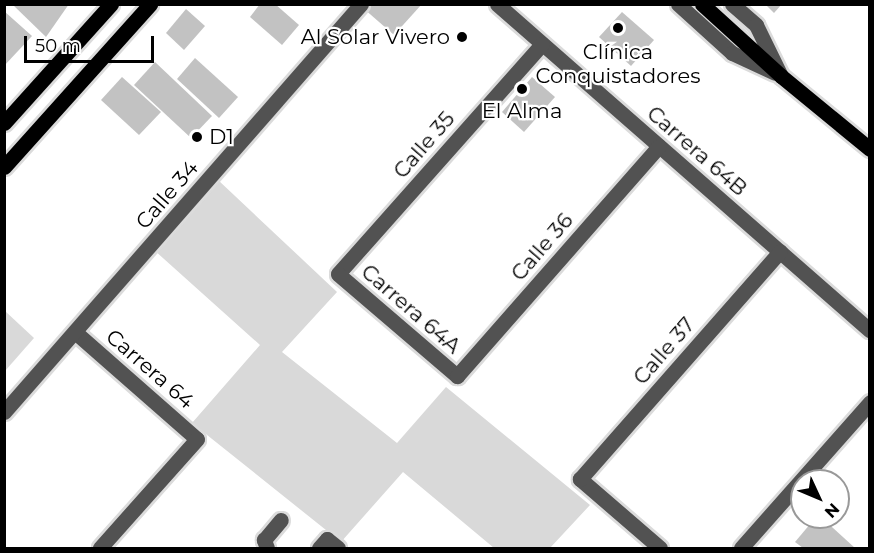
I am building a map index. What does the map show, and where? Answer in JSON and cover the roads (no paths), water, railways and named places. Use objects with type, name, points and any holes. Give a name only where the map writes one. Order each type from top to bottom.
[{"type":"main road","points":[[4,123],[111,4]]},
{"type":"main road","points":[[4,167],[150,4]]},
{"type":"main road","points":[[702,4],[781,76],[870,149]]},
{"type":"street","name":"Calle 34","points":[[4,412],[362,4]]},
{"type":"street","name":"Carrera 64B","points":[[497,4],[870,330]]},
{"type":"street","points":[[678,4],[732,53],[781,76]]},
{"type":"street","points":[[732,4],[756,25],[781,76]]},
{"type":"street","name":"Calle 35","points":[[338,274],[542,44]]},
{"type":"street","name":"Calle 36","points":[[457,376],[659,146]]},
{"type":"street","name":"Calle 37","points":[[660,549],[580,479],[780,251]]},
{"type":"street","name":"Carrera 64A","points":[[338,274],[457,376]]},
{"type":"street","name":"Carrera 64","points":[[75,332],[197,438],[100,549]]},
{"type":"street","points":[[741,549],[870,402]]},
{"type":"street","points":[[267,549],[264,540],[281,520]]},
{"type":"place","name":"Clínica Conquistadores","points":[[618,28]]},
{"type":"place","name":"Al Solar Vivero","points":[[462,37]]},
{"type":"place","name":"El Alma","points":[[522,89]]},
{"type":"place","name":"D1","points":[[197,137]]}]
